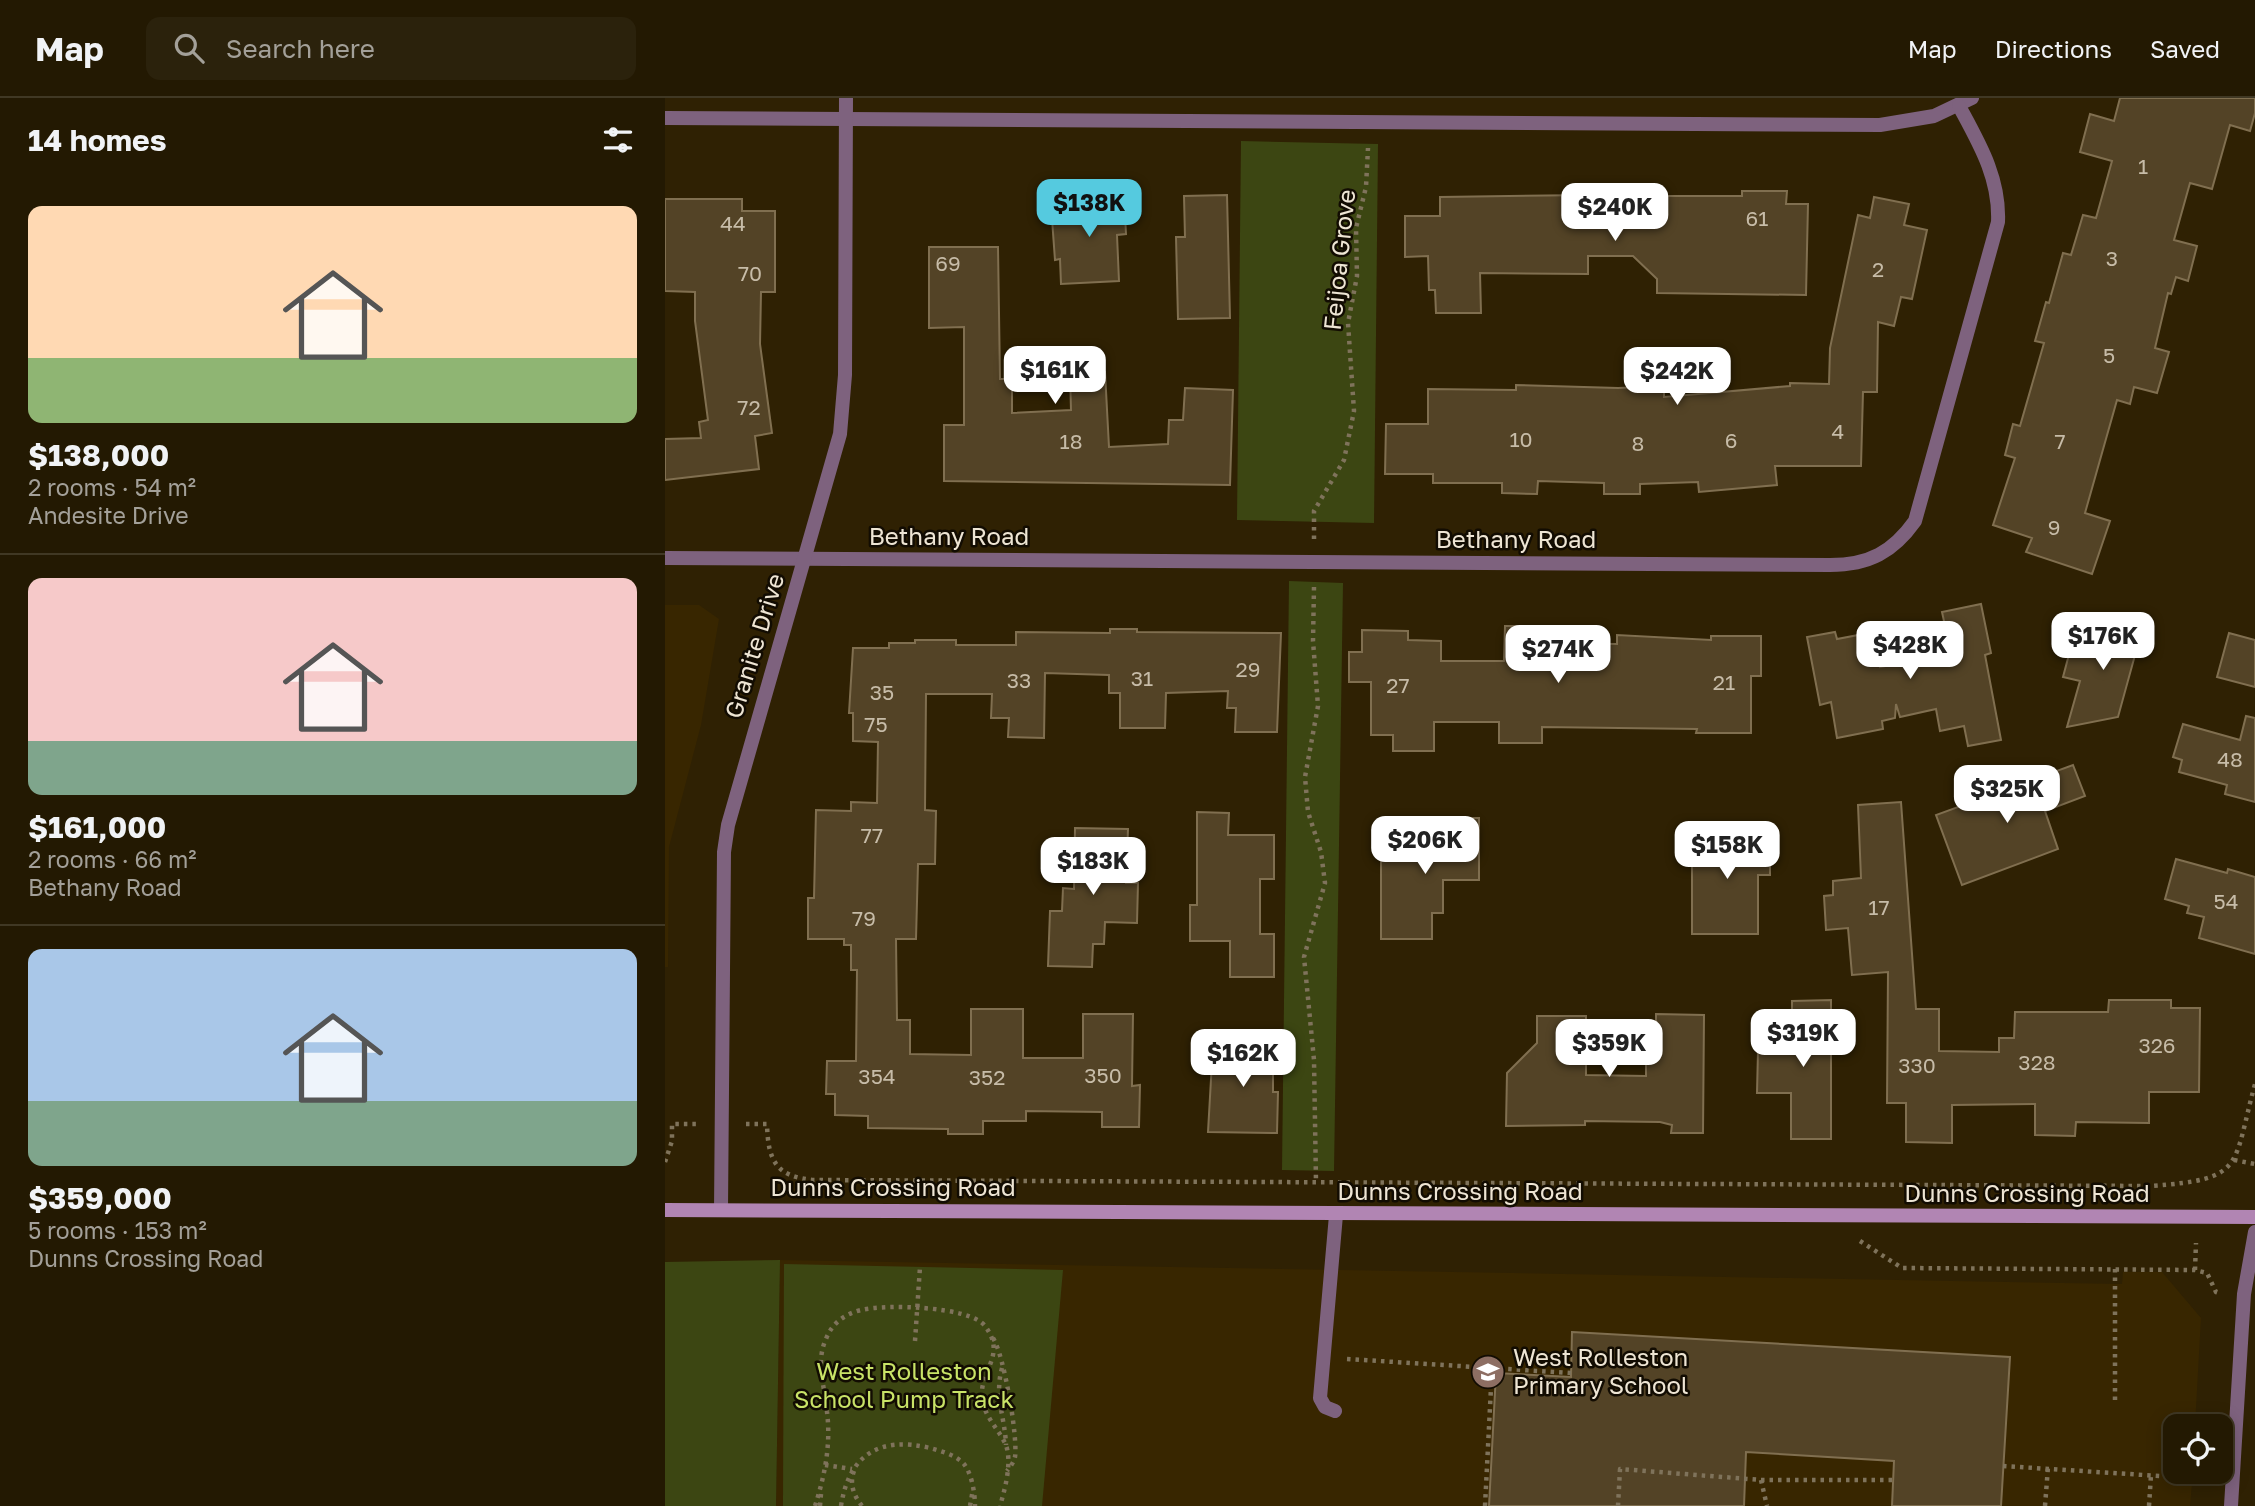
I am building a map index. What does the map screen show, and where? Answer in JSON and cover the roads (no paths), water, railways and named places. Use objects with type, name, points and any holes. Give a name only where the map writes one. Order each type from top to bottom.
[{"type":"main road","name":"Dunns Crossing Road","points":[[665,1210],[2255,1217]]},
{"type":"street","name":"Granite Drive","points":[[721,1210],[727,825],[806,559],[843,416],[846,98]]},
{"type":"street","points":[[665,118],[1880,125],[1909,122],[1959,106],[1972,98]]},
{"type":"street","name":"Bethany Road","points":[[665,558],[1816,565],[1853,565],[1870,561],[1903,538],[1915,521],[1998,222],[1999,205],[1990,168],[1959,106]]},
{"type":"street","points":[[1335,1410],[1325,1407],[1320,1398],[1336,1215]]},
{"type":"street","points":[[2231,1506],[2244,1294],[2255,1232]]},
{"type":"place","name":"West Rolleston Primary School","points":[[1488,1372]]},
{"type":"park label","name":"West Rolleston School Pump Track","points":[[904,1386]]}]
